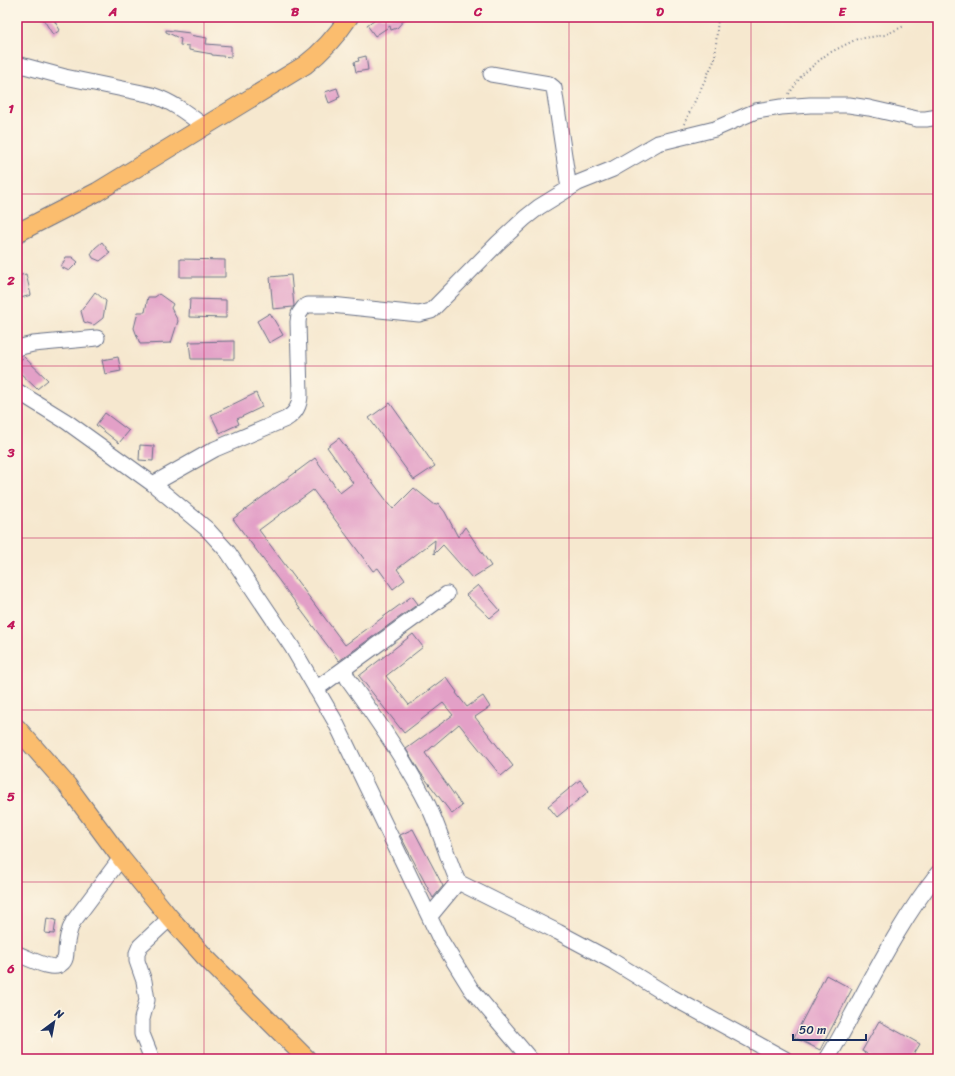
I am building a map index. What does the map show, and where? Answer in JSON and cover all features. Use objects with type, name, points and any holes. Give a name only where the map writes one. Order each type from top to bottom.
[{"type":"main road","points":[[17,233],[97,192],[305,65],[316,57],[349,17]]},
{"type":"main road","points":[[17,728],[66,785],[121,858],[170,918],[205,956],[307,1059]]},
{"type":"street","points":[[17,64],[65,77],[158,97],[173,104],[205,127]]},
{"type":"street","points":[[491,74],[549,84],[554,88],[564,146],[569,189]]},
{"type":"street","points":[[153,484],[216,449],[292,415],[299,405],[300,394],[299,314],[304,307],[308,305],[419,314],[431,311],[498,243],[525,218],[549,201],[578,184],[613,169],[658,143],[716,129],[756,111],[810,104],[849,105],[917,119],[938,117]]},
{"type":"street","points":[[17,348],[33,344],[97,338]]},
{"type":"street","points":[[17,391],[68,422],[153,484],[207,529],[228,552],[292,647],[335,721],[440,938],[471,989],[530,1059]]},
{"type":"street","points":[[316,689],[344,670],[417,614],[447,594]]},
{"type":"street","points":[[344,670],[383,728],[415,782],[436,824],[458,882],[614,962],[666,994],[785,1059]]},
{"type":"street","points":[[17,954],[49,966],[55,967],[61,965],[65,960],[68,932],[73,922],[121,858]]},
{"type":"street","points":[[827,1059],[888,949],[938,873]]},
{"type":"street","points":[[430,916],[458,882]]},
{"type":"street","points":[[152,1059],[142,1034],[142,1019],[147,1000],[144,981],[137,960],[137,953],[140,946],[170,918]]},
{"type":"path","points":[[675,138],[687,120],[715,59],[718,17]]},
{"type":"path","points":[[781,107],[802,75],[827,54],[857,39],[885,35],[904,26]]},
{"type":"building","points":[[42,17],[52,17],[60,30],[53,35]]},
{"type":"building","points":[[378,17],[407,17],[397,28],[391,30],[390,26],[375,36],[367,25]]},
{"type":"building","points":[[166,30],[190,33],[189,35],[207,38],[206,44],[231,46],[231,57],[189,50],[189,46],[180,45],[181,39],[166,32]]},
{"type":"building","points":[[366,56],[368,70],[356,72],[354,62],[359,61],[358,58]]},
{"type":"building","points":[[337,88],[340,97],[329,103],[325,92]]},
{"type":"building","points":[[102,242],[110,253],[100,261],[93,258],[91,254]]},
{"type":"building","points":[[66,257],[72,257],[78,262],[69,271],[61,267]]},
{"type":"building","points":[[180,259],[225,260],[225,277],[180,277]]},
{"type":"building","points":[[26,274],[31,295],[17,299],[17,276]]},
{"type":"building","points":[[291,275],[294,306],[273,309],[270,277]]},
{"type":"building","points":[[95,292],[106,301],[103,318],[94,325],[84,322],[81,311]]},
{"type":"building","points":[[159,294],[173,304],[171,308],[178,321],[171,343],[140,344],[134,328],[138,312],[145,312],[148,297],[155,297]]},
{"type":"building","points":[[190,299],[226,300],[226,318],[189,317]]},
{"type":"building","points":[[270,313],[283,335],[269,343],[257,321]]},
{"type":"building","points":[[234,341],[234,359],[191,359],[189,342]]},
{"type":"building","points":[[24,357],[48,380],[37,389],[17,370],[17,363]]},
{"type":"building","points":[[118,357],[121,371],[105,374],[102,360]]},
{"type":"building","points":[[256,393],[262,407],[237,419],[239,424],[220,433],[211,415]]},
{"type":"building","points":[[390,403],[435,466],[414,480],[369,418]]},
{"type":"building","points":[[105,413],[129,431],[119,443],[96,425]]},
{"type":"building","points":[[339,438],[393,509],[414,488],[435,505],[438,503],[445,512],[458,537],[465,527],[491,566],[472,578],[443,545],[434,554],[435,540],[397,569],[405,580],[393,589],[378,568],[373,571],[313,490],[259,530],[345,645],[412,596],[418,604],[339,661],[233,519],[315,458],[340,493],[353,483],[327,447]]},
{"type":"building","points":[[140,445],[154,446],[153,461],[139,460]]},
{"type":"building","points":[[478,585],[500,610],[490,618],[466,595]]},
{"type":"building","points":[[413,634],[423,647],[386,676],[409,705],[446,677],[467,707],[483,696],[490,707],[475,717],[513,766],[501,776],[459,724],[425,753],[462,806],[452,814],[420,772],[406,749],[453,715],[443,703],[404,733],[359,676]]},
{"type":"building","points":[[580,780],[589,791],[557,817],[548,806]]},
{"type":"building","points":[[413,829],[443,886],[433,898],[400,835]]},
{"type":"building","points":[[47,918],[56,920],[54,934],[45,933]]},
{"type":"building","points":[[826,975],[852,989],[820,1050],[794,1037]]},
{"type":"building","points":[[879,1021],[920,1044],[911,1059],[876,1059],[862,1051]]}]
